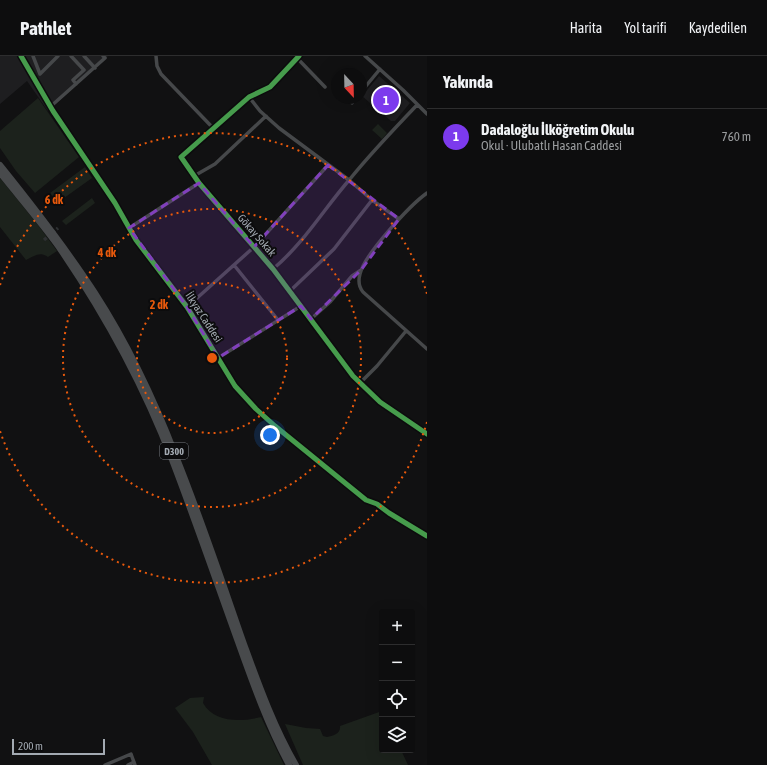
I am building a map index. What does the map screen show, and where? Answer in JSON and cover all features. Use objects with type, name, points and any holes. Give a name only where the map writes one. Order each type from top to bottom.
[{"type":"highway","name":"D300","points":[[0,165],[62,243],[95,294],[137,367],[177,457],[262,693],[280,734],[296,765]]},
{"type":"highway","name":"D300","points":[[0,173],[57,246],[114,335],[132,370],[151,409],[172,459],[258,695],[275,737],[289,765]]},
{"type":"street","name":"İlkyaz Caddesi","points":[[21,56],[50,107],[107,191],[149,258],[187,307],[226,372],[240,392],[275,426],[366,500],[377,504],[427,536]]},
{"type":"street","points":[[33,56],[40,74],[58,56]]},
{"type":"street","points":[[71,56],[84,70],[73,80],[76,84]]},
{"type":"street","points":[[84,56],[95,68]]},
{"type":"street","points":[[50,107],[95,68],[105,58],[103,56]]},
{"type":"street","points":[[156,56],[157,66],[161,74],[214,129]]},
{"type":"street","points":[[365,56],[427,114]]},
{"type":"street","points":[[298,57],[324,87]]},
{"type":"street","name":"Gökay Sokak","points":[[298,57],[270,87],[249,97],[181,157],[199,183],[273,269],[343,364],[380,402],[427,434]]},
{"type":"street","points":[[367,85],[380,70]]},
{"type":"street","points":[[249,97],[282,131],[349,180],[372,200],[399,220]]},
{"type":"street","points":[[273,269],[305,237],[349,180],[417,104]]},
{"type":"street","points":[[194,176],[215,164],[266,116]]},
{"type":"street","points":[[187,307],[254,246],[328,165]]},
{"type":"street","points":[[129,228],[199,183]]},
{"type":"street","points":[[311,320],[330,302],[352,276],[361,270],[372,253],[399,220],[412,205],[427,193]]},
{"type":"street","points":[[290,291],[334,249],[372,200]]},
{"type":"street","points":[[234,265],[278,320]]},
{"type":"street","points":[[361,270],[359,283],[363,292],[427,349]]},
{"type":"street","points":[[218,358],[301,306]]},
{"type":"street","points":[[360,383],[377,366],[406,331]]},
{"type":"street","points":[[105,765],[131,754],[135,764],[128,765]]},
{"type":"highlighted area","points":[[328,165],[399,219],[361,270],[311,319],[301,306],[218,358],[187,307],[129,228],[199,183],[254,247]]},
{"type":"shaded area","points":[[0,56],[108,56],[48,111],[27,81],[0,104]]},
{"type":"shaded area","points":[[379,76],[410,103],[395,121],[391,121],[367,100],[367,90]]},
{"type":"shaded area","points":[[38,98],[79,157],[35,193],[16,171],[0,148],[0,131]]},
{"type":"shaded area","points":[[378,124],[387,133],[382,139],[372,130]]},
{"type":"shaded area","points":[[85,167],[92,178],[57,203],[50,193]]},
{"type":"shaded area","points":[[0,178],[57,251],[48,257],[40,254],[26,260],[0,227]]},
{"type":"shaded area","points":[[92,198],[95,203],[66,225],[62,221]]},
{"type":"shaded area","points":[[204,697],[203,703],[208,710],[221,718],[245,720],[261,717],[284,765],[212,765],[193,732],[175,708],[190,698]]},
{"type":"shaded area","points":[[379,712],[379,753],[402,753],[408,765],[303,765],[285,724],[320,729],[323,736],[327,737],[338,733],[340,726]]},
{"type":"tunnel","points":[[44,240],[58,228]]},
{"type":"cycle path","points":[[21,56],[53,111],[115,203],[136,240],[187,307],[235,386],[256,409],[275,426],[366,500],[377,504],[427,536]]},
{"type":"cycle path","points":[[299,56],[270,87],[249,97],[181,157],[199,183],[273,269],[353,376],[380,402],[427,434]]},
{"type":"place","name":"Dadaloğlu İlköğretim Okulu","points":[[386,100]]}]
